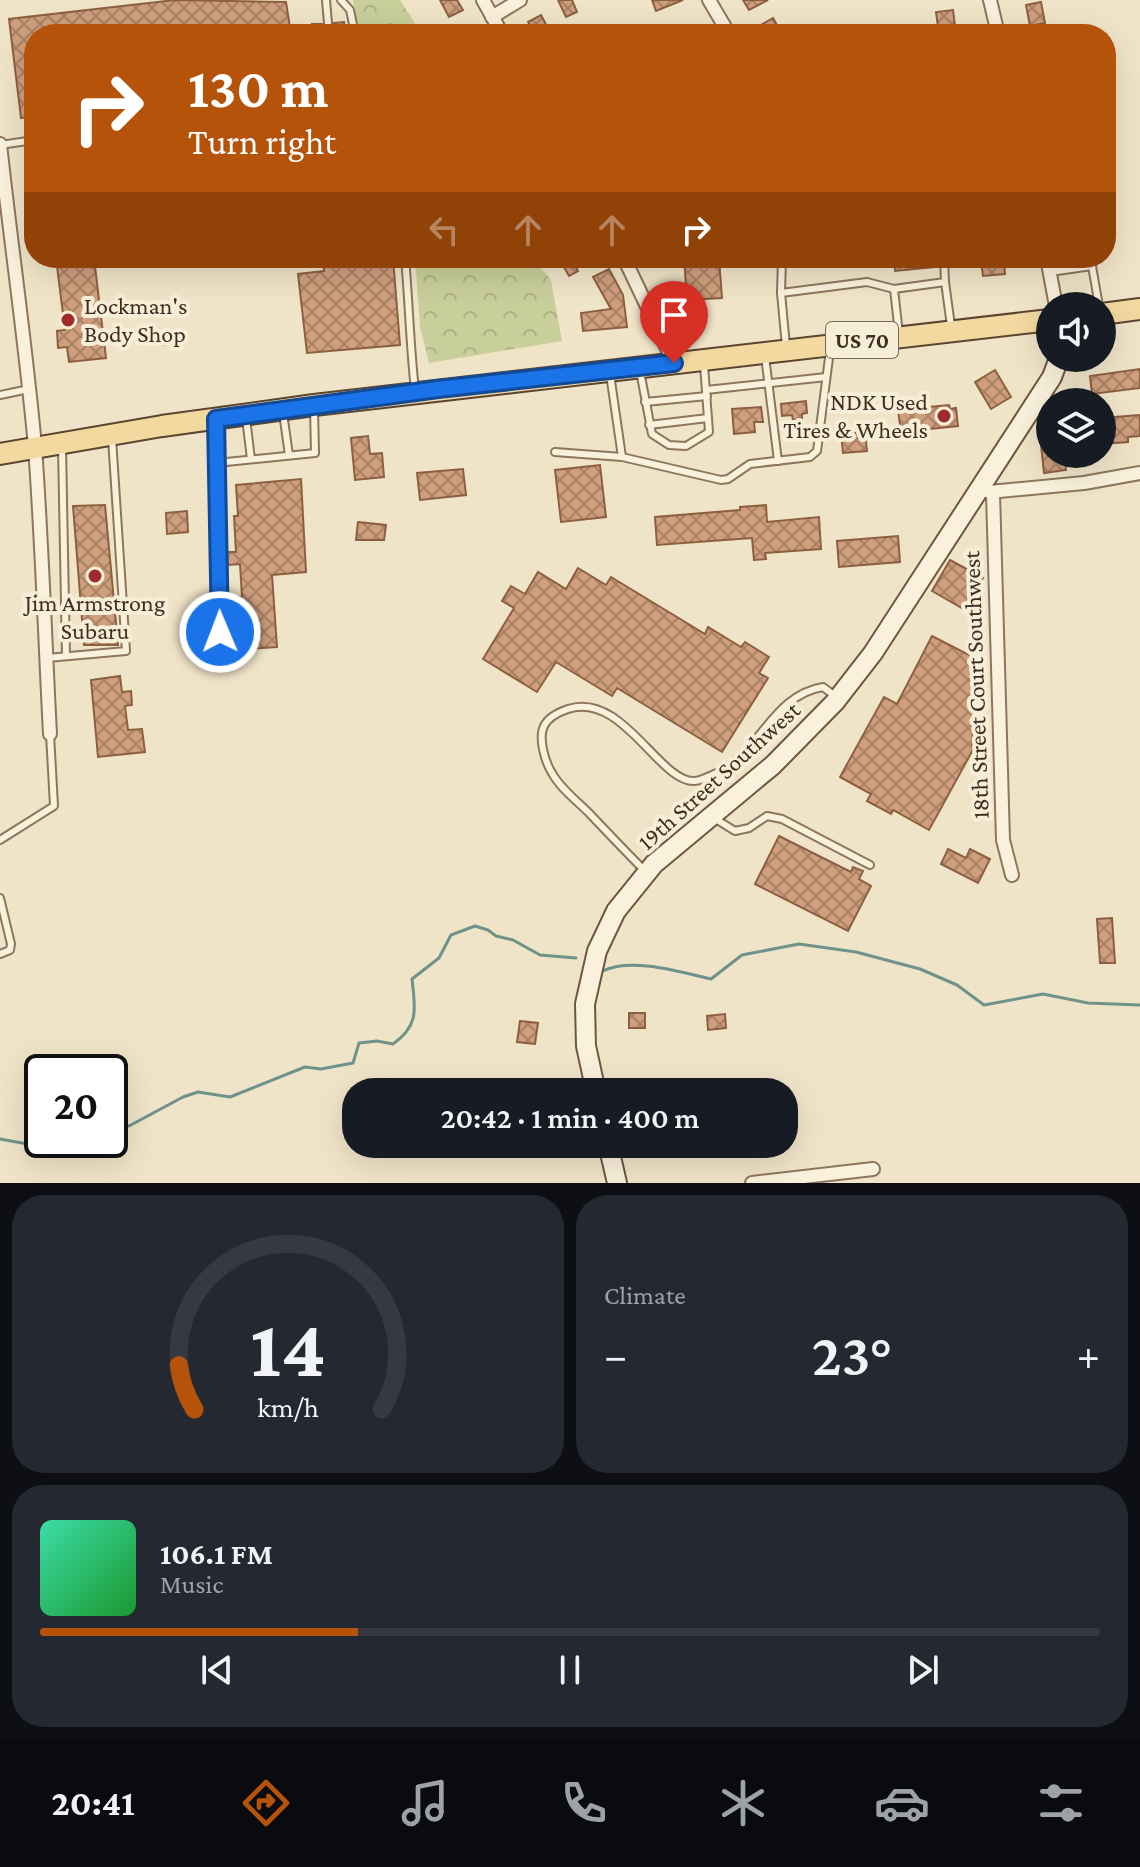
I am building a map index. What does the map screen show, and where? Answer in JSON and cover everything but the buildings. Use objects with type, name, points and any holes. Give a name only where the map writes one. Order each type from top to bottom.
[{"type":"main road","points":[[1116,312],[1140,309]]},
{"type":"main road","name":"US 70","points":[[0,454],[112,434],[415,392],[1036,321]]},
{"type":"street","points":[[483,0],[496,24]]},
{"type":"street","points":[[492,17],[520,0]]},
{"type":"street","points":[[709,0],[723,24]]},
{"type":"street","points":[[990,0],[996,24]]},
{"type":"street","points":[[0,144],[35,448],[50,734]]},
{"type":"street","points":[[629,268],[674,363]]},
{"type":"street","points":[[1049,268],[1054,292]]},
{"type":"street","name":"19th Street Southwest","points":[[593,1078],[584,1025],[589,977],[608,926],[626,897],[647,872],[773,765],[838,698],[986,491],[1054,372]]},
{"type":"street","points":[[986,491],[1140,473]]},
{"type":"street","name":"18th Street Court Southwest","points":[[986,491],[1003,840],[1012,875]]},
{"type":"street","points":[[611,1158],[617,1183]]},
{"type":"street","points":[[752,1183],[873,1169]]},
{"type":"lane","points":[[326,0],[328,23]]},
{"type":"lane","points":[[341,0],[350,10],[353,24]]},
{"type":"lane","points":[[0,144],[24,141]]},
{"type":"lane","points":[[406,268],[410,308],[408,337],[415,392]]},
{"type":"lane","points":[[782,268],[786,349]]},
{"type":"lane","points":[[944,268],[952,330]]},
{"type":"lane","points":[[1050,272],[1067,268]]},
{"type":"lane","points":[[1093,268],[1097,292]]},
{"type":"lane","points":[[781,293],[867,282],[894,289],[945,282]]},
{"type":"lane","points":[[894,289],[899,336]]},
{"type":"lane","points":[[555,452],[622,457],[721,480],[728,479],[750,464],[810,457],[817,451],[831,344]]},
{"type":"lane","points":[[765,352],[778,461]]},
{"type":"lane","points":[[640,367],[652,434],[661,442],[676,447],[686,446],[708,433],[704,360]]},
{"type":"lane","points":[[610,370],[622,457]]},
{"type":"lane","points":[[645,402],[826,377]]},
{"type":"lane","points":[[0,395],[29,389]]},
{"type":"lane","points":[[216,463],[315,453],[314,405]]},
{"type":"lane","points":[[283,409],[289,455]]},
{"type":"lane","points":[[246,415],[251,459]]},
{"type":"lane","points":[[649,425],[708,418]]},
{"type":"lane","points":[[216,419],[220,632]]},
{"type":"lane","points":[[46,658],[126,651],[112,434]]},
{"type":"lane","points":[[62,443],[66,656]]},
{"type":"lane","points":[[647,872],[552,774],[541,735],[545,724],[559,712],[575,707],[593,709],[616,718],[665,764],[684,779],[695,781],[725,770],[790,699],[810,689],[823,687],[838,698]]},
{"type":"lane","points":[[0,840],[54,806],[50,734]]},
{"type":"lane","points":[[711,816],[735,831],[749,828],[767,816],[782,819],[870,865]]},
{"type":"lane","points":[[0,898],[11,944],[10,950],[0,954]]},
{"type":"green space","points":[[353,0],[400,0],[416,24],[358,24]]},
{"type":"green space","points":[[416,268],[541,268],[551,280],[562,341],[429,363],[420,327]]},
{"type":"waterway","points":[[128,1126],[198,1092],[230,1097],[305,1067],[321,1069],[353,1063],[359,1043],[377,1041],[393,1044],[412,1023],[412,979],[439,958],[451,935],[475,926],[513,940],[540,955],[576,958]]},
{"type":"waterway","points":[[603,971],[627,965],[641,966],[711,979],[742,955],[799,944],[856,952],[920,969],[957,985],[984,1005],[1043,994],[1088,1003],[1140,1005]]},
{"type":"waterway","points":[[0,1139],[24,1143]]},
{"type":"place","name":"Lockman's Body Shop","points":[[68,320]]},
{"type":"place","name":"NDK Used Tires & Wheels","points":[[944,416]]},
{"type":"place","name":"Jim Armstrong Subaru","points":[[95,576]]},
{"type":"route","points":[[220,632],[216,419],[438,389],[674,363]]}]
